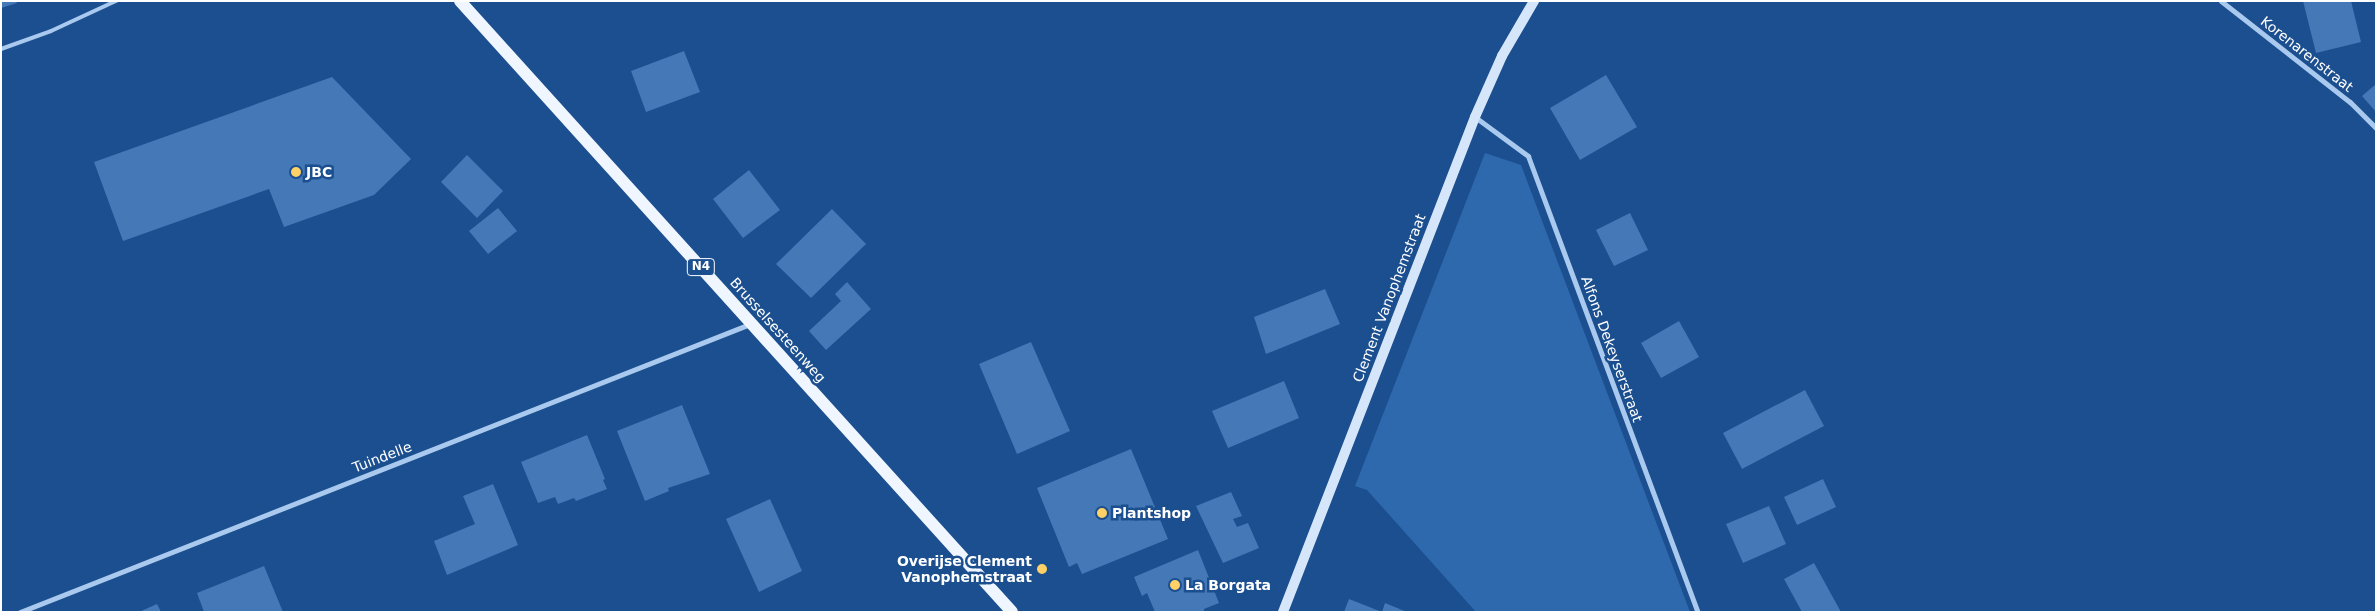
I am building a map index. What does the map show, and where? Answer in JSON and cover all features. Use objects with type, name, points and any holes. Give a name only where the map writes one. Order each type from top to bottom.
[{"type":"main road","name":"Brusselsesteenweg","points":[[460,1],[1012,612]]},
{"type":"street","name":"Clement Vanophemstraat","points":[[1283,612],[1475,117],[1502,56],[1534,1]]},
{"type":"street","name":"Korenarenstraat","points":[[2221,1],[2350,102],[2376,128]]},
{"type":"street","name":"Alfons Dekeyserstraat","points":[[1475,117],[1528,156],[1698,612]]},
{"type":"street","name":"Tuindelle","points":[[20,612],[752,323]]},
{"type":"lane","points":[[1,49],[51,31],[116,1]]},
{"type":"shaded area","points":[[1485,153],[1521,165],[1690,612],[1476,612],[1367,490],[1355,486]]},
{"type":"building","points":[[1,1],[16,1],[17,3],[1,8]]},
{"type":"building","points":[[2303,1],[2351,1],[2361,42],[2316,53]]},
{"type":"building","points":[[684,51],[700,92],[646,112],[631,71]]},
{"type":"building","points":[[1606,75],[1637,127],[1580,160],[1550,108]]},
{"type":"building","points":[[332,77],[411,159],[374,195],[284,227],[269,189],[123,241],[94,162]]},
{"type":"building","points":[[2376,84],[2376,112],[2362,96]]},
{"type":"building","points":[[467,155],[503,191],[477,218],[441,182]]},
{"type":"building","points":[[749,170],[780,210],[743,238],[713,199]]},
{"type":"building","points":[[498,208],[517,231],[488,254],[469,231]]},
{"type":"building","points":[[832,209],[866,244],[811,298],[776,264]]},
{"type":"building","points":[[1630,213],[1648,250],[1614,266],[1596,230]]},
{"type":"building","points":[[847,282],[871,309],[826,350],[809,331],[841,301],[835,294]]},
{"type":"building","points":[[1325,289],[1340,324],[1266,354],[1254,317]]},
{"type":"building","points":[[1679,321],[1699,357],[1661,378],[1641,343]]},
{"type":"building","points":[[1031,342],[1070,431],[1017,454],[979,364]]},
{"type":"building","points":[[1284,381],[1299,418],[1228,448],[1212,411]]},
{"type":"building","points":[[1805,390],[1824,426],[1742,469],[1723,433]]},
{"type":"building","points":[[682,405],[710,474],[668,488],[669,491],[645,501],[617,431]]},
{"type":"building","points":[[587,435],[605,479],[603,480],[607,489],[576,501],[574,498],[558,504],[555,497],[538,503],[521,462]]},
{"type":"building","name":"Plantshop","points":[[1131,449],[1168,539],[1082,574],[1077,563],[1069,567],[1037,488]]},
{"type":"building","points":[[1823,479],[1836,507],[1797,525],[1784,497]]},
{"type":"building","points":[[493,484],[518,545],[447,575],[434,541],[475,524],[463,496]]},
{"type":"building","points":[[1231,492],[1242,516],[1233,519],[1237,527],[1248,523],[1259,548],[1223,563],[1196,506]]},
{"type":"building","points":[[770,499],[802,571],[759,592],[726,519]]},
{"type":"building","points":[[1769,506],[1786,544],[1743,563],[1726,524]]},
{"type":"building","name":"La Borgata","points":[[1198,550],[1219,603],[1204,609],[1204,612],[1155,612],[1147,593],[1142,596],[1134,577]]},
{"type":"building","points":[[1814,563],[1841,612],[1802,612],[1784,579]]},
{"type":"building","points":[[264,566],[283,612],[204,612],[197,593]]},
{"type":"building","points":[[1349,599],[1382,612],[1344,612]]},
{"type":"building","points":[[1385,603],[1407,612],[1382,612]]},
{"type":"building","points":[[157,604],[161,612],[139,612]]},
{"type":"place","name":"JBC","points":[[296,172]]},
{"type":"place","name":"Plantshop","points":[[1102,513]]},
{"type":"place","name":"Overijse Clement Vanophemstraat","points":[[1042,569]]},
{"type":"place","name":"La Borgata","points":[[1175,585]]}]
